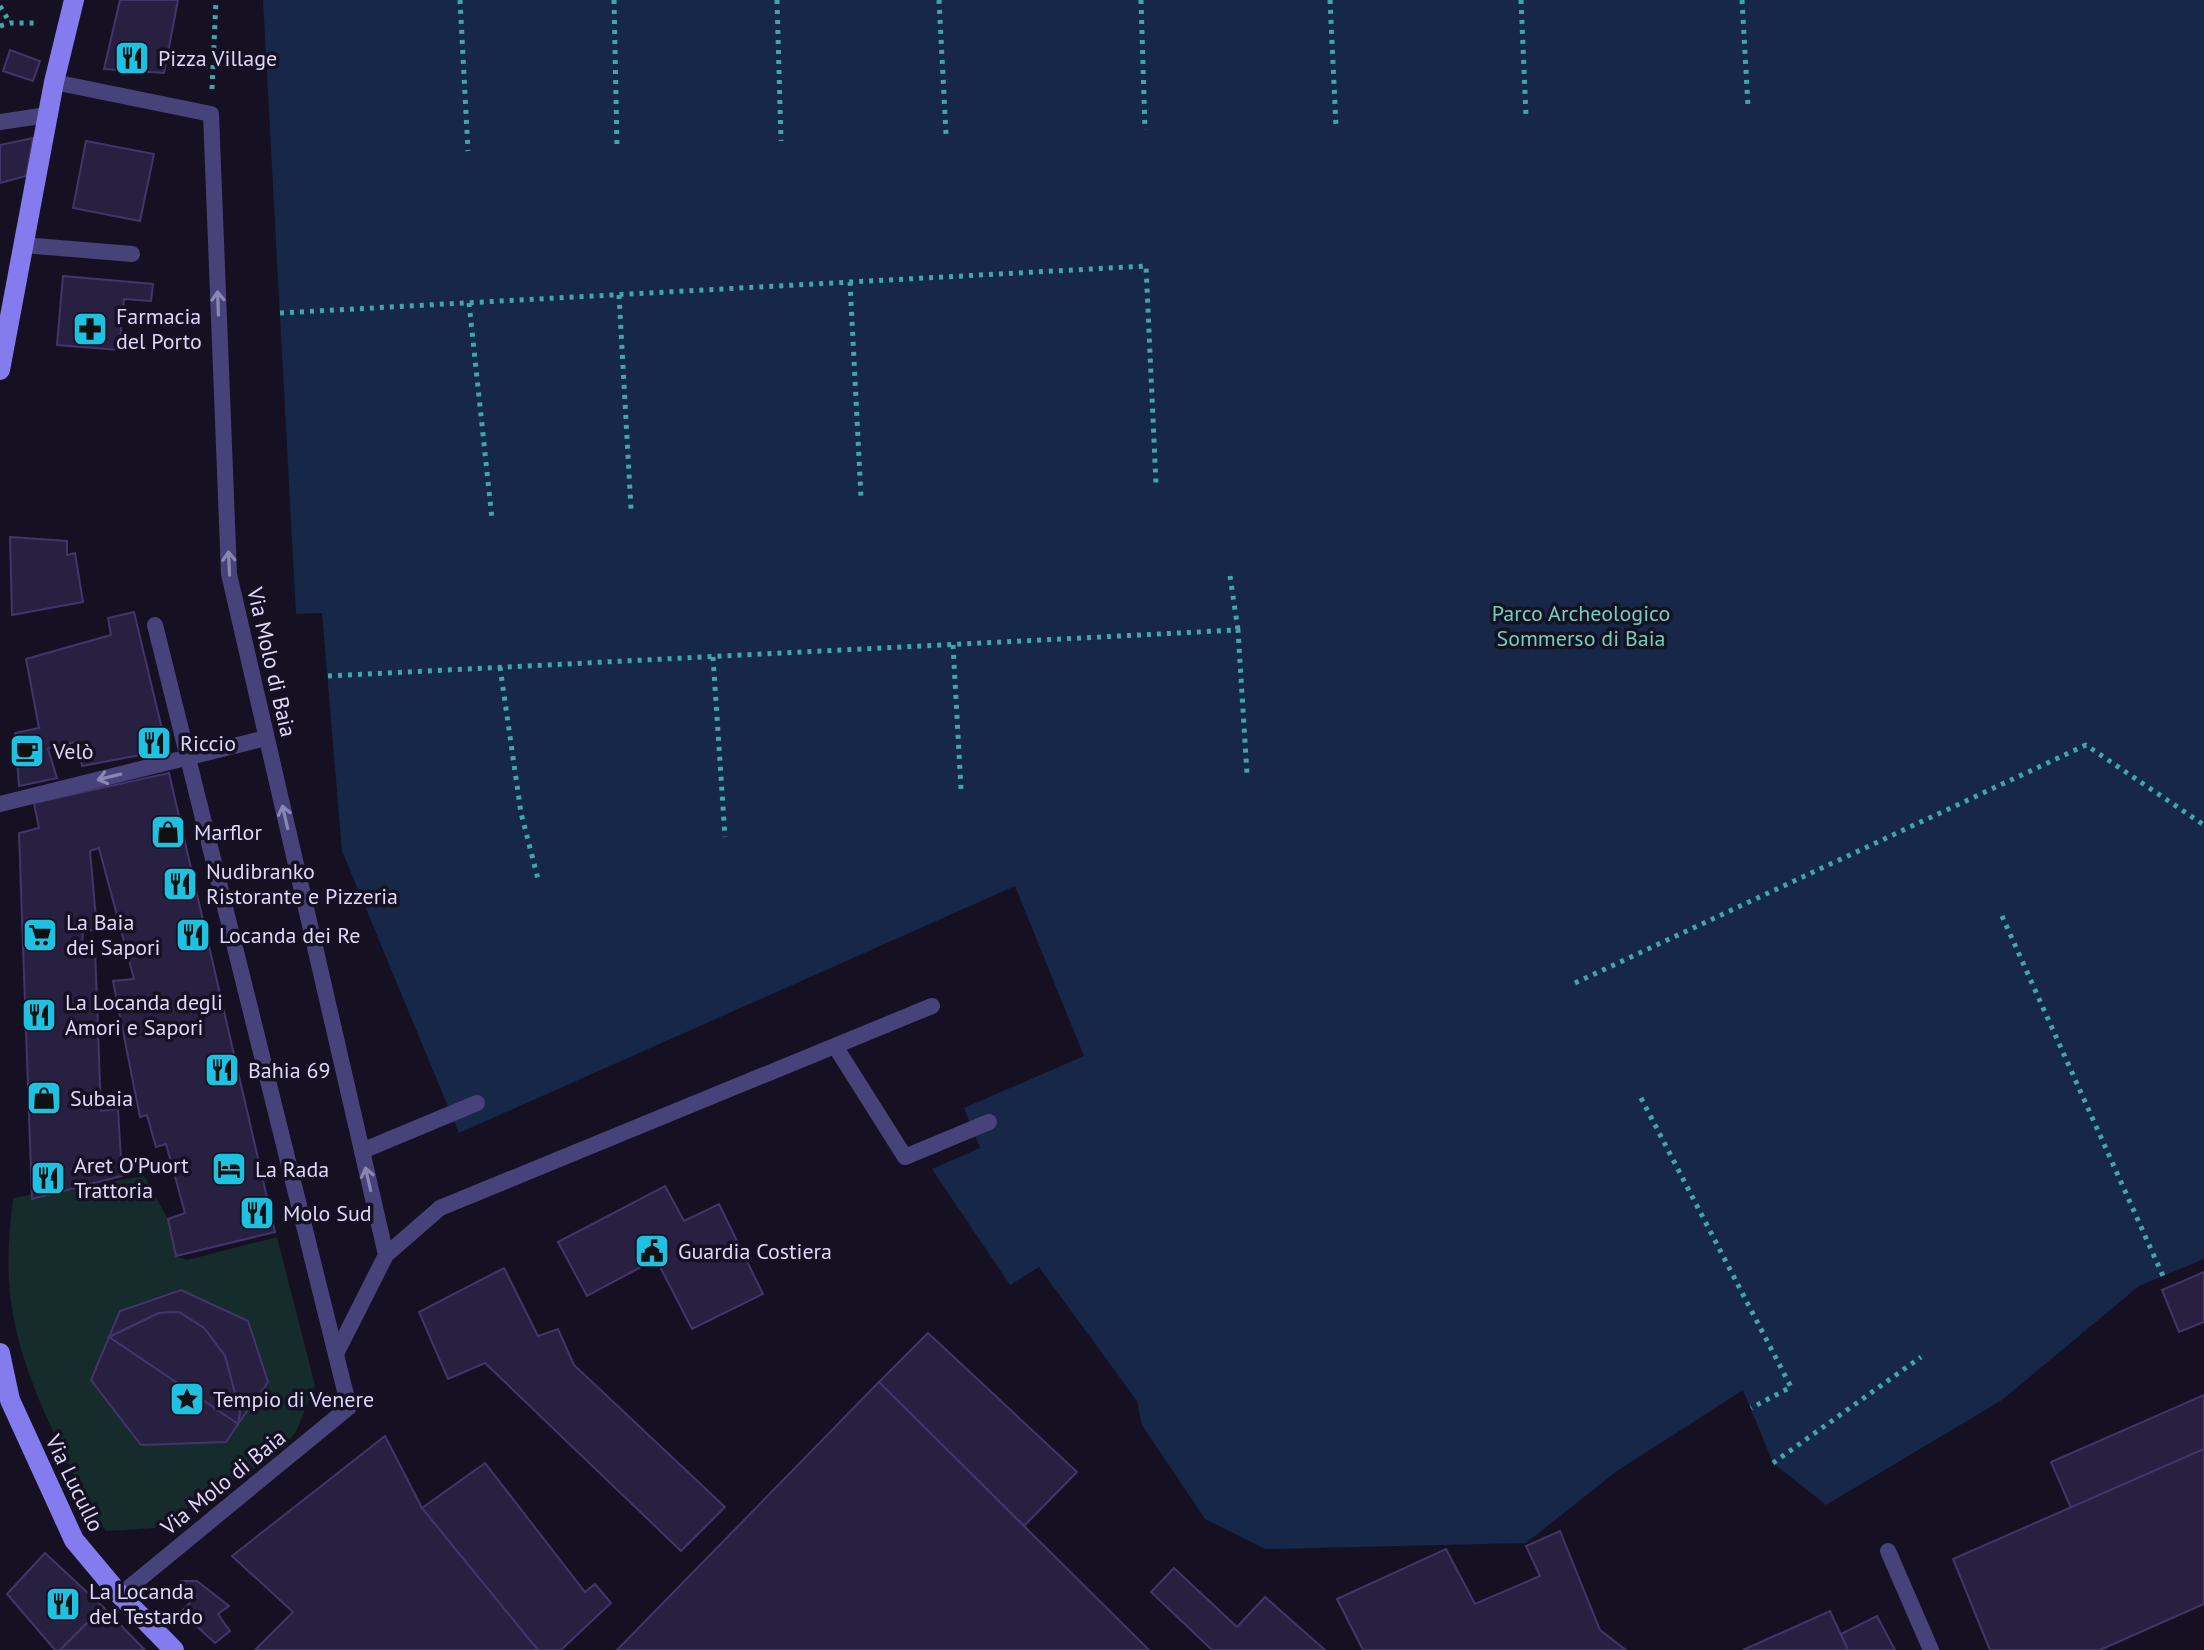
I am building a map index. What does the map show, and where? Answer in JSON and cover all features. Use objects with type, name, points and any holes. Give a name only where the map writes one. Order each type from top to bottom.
[{"type":"main road","points":[[0,370],[47,115],[74,0]]},
{"type":"main road","name":"Via Lucullo","points":[[0,1353],[10,1400],[74,1540],[120,1595],[174,1650]]},
{"type":"lane","points":[[54,82],[211,114]]},
{"type":"lane","name":"Via Molo di Baia","points":[[211,114],[229,574],[386,1255]]},
{"type":"lane","points":[[0,122],[47,115]]},
{"type":"lane","points":[[23,245],[132,254]]},
{"type":"lane","name":"Via Molo di Baia","points":[[120,1595],[349,1407],[155,625]]},
{"type":"lane","points":[[0,804],[266,738]]},
{"type":"lane","points":[[336,1354],[386,1255],[440,1208],[932,1006]]},
{"type":"lane","points":[[835,1046],[905,1157],[989,1122]]},
{"type":"lane","points":[[362,1151],[477,1103]]},
{"type":"lane","points":[[1888,1551],[1931,1650]]},
{"type":"path","points":[[211,114],[216,0]]},
{"type":"path","points":[[460,0],[468,151]]},
{"type":"path","points":[[614,0],[617,146]]},
{"type":"path","points":[[777,0],[781,141]]},
{"type":"path","points":[[939,0],[946,134]]},
{"type":"path","points":[[1141,0],[1145,130]]},
{"type":"path","points":[[1330,0],[1336,126]]},
{"type":"path","points":[[1521,0],[1526,116]]},
{"type":"path","points":[[1742,0],[1748,106]]},
{"type":"path","points":[[0,6],[10,23]]},
{"type":"path","points":[[0,26],[23,23]]},
{"type":"path","points":[[280,313],[1146,266],[1156,484]]},
{"type":"path","points":[[850,282],[861,497]]},
{"type":"path","points":[[619,295],[631,509]]},
{"type":"path","points":[[469,303],[492,519]]},
{"type":"path","points":[[1230,576],[1238,630],[1247,774]]},
{"type":"path","points":[[328,676],[1238,630]]},
{"type":"path","points":[[953,645],[961,789]]},
{"type":"path","points":[[713,657],[725,837]]},
{"type":"path","points":[[500,667],[521,813],[538,879]]},
{"type":"path","points":[[1575,983],[2086,745],[2204,825]]},
{"type":"path","points":[[2002,916],[2163,1276]]},
{"type":"path","points":[[1641,1098],[1791,1387],[1751,1408]]},
{"type":"path","points":[[1773,1463],[1921,1357]]},
{"type":"green space","points":[[144,1176],[168,1219],[176,1256],[187,1260],[277,1237],[315,1385],[296,1432],[275,1456],[155,1528],[106,1531],[95,1518],[57,1440],[34,1386],[16,1330],[9,1289],[13,1198]]},
{"type":"water","name":"Parco Archeologico Sommerso di Baia","points":[[263,0],[2204,0],[2204,1259],[2139,1286],[2002,1400],[1826,1505],[1773,1463],[1743,1390],[1617,1471],[1526,1543],[1265,1549],[1205,1519],[1142,1425],[1137,1401],[1039,1267],[1010,1285],[932,1169],[980,1148],[964,1108],[1084,1056],[1015,886],[459,1133],[342,851],[322,613],[296,614]]},
{"type":"building","points":[[120,0],[178,0],[164,73],[104,69]]},
{"type":"building","points":[[10,50],[40,61],[33,81],[3,71]]},
{"type":"building","points":[[33,138],[26,176],[0,183],[0,145]]},
{"type":"building","points":[[86,141],[154,154],[140,221],[73,208]]},
{"type":"building","points":[[63,276],[153,284],[151,301],[124,299],[119,350],[57,345]]},
{"type":"building","points":[[10,537],[67,541],[67,555],[75,553],[83,602],[12,615]]},
{"type":"building","points":[[134,612],[167,750],[82,766],[77,741],[65,745],[66,755],[56,753],[53,746],[48,749],[57,778],[19,786],[15,733],[39,728],[26,659],[111,635],[108,618]]},
{"type":"building","points":[[169,773],[275,1232],[176,1256],[168,1219],[185,1213],[166,1144],[156,1147],[147,1115],[140,1117],[113,981],[134,979],[99,848],[90,851],[97,930],[83,931],[82,950],[95,948],[101,1111],[118,1109],[122,1176],[32,1199],[19,833],[39,828],[34,803]]},
{"type":"building","name":"Guardia Costiera","points":[[665,1186],[684,1221],[719,1204],[763,1294],[692,1329],[656,1259],[587,1296],[558,1242]]},
{"type":"building","points":[[504,1268],[538,1336],[558,1329],[574,1365],[725,1507],[681,1551],[485,1363],[448,1379],[419,1312]]},
{"type":"building","points":[[2204,1272],[2204,1322],[2179,1332],[2162,1290]]},
{"type":"building","points":[[181,1290],[248,1321],[268,1382],[238,1424],[240,1412],[225,1356],[204,1328],[179,1312],[159,1313],[109,1337],[120,1311]]},
{"type":"building","points":[[179,1312],[204,1328],[225,1356],[240,1412],[238,1424],[109,1337],[159,1313]]},
{"type":"building","points":[[928,1333],[1077,1472],[1024,1526],[879,1382]]},
{"type":"building","points":[[109,1337],[238,1424],[226,1442],[141,1445],[91,1380]]},
{"type":"building","points":[[879,1382],[1024,1526],[1149,1650],[617,1650]]},
{"type":"building","points":[[2204,1395],[2204,1449],[2071,1508],[2051,1462]]},
{"type":"building","points":[[385,1436],[422,1508],[538,1650],[255,1650],[293,1612],[232,1556]]},
{"type":"building","points":[[2204,1449],[2204,1604],[2100,1650],[1990,1650],[1953,1559]]},
{"type":"building","points":[[485,1463],[585,1592],[595,1584],[611,1603],[561,1650],[538,1650],[422,1508]]},
{"type":"building","points":[[1560,1531],[1600,1630],[1626,1650],[1363,1650],[1337,1599],[1446,1549],[1475,1604],[1540,1576],[1526,1546]]},
{"type":"building","points":[[45,1553],[103,1607],[60,1650],[55,1650],[7,1594]]},
{"type":"building","points":[[1174,1568],[1237,1627],[1265,1597],[1325,1650],[1212,1650],[1151,1592]]},
{"type":"building","points":[[181,1581],[197,1581],[229,1606],[218,1614],[230,1631],[215,1643],[181,1612],[196,1596]]},
{"type":"building","points":[[103,1607],[145,1650],[60,1650]]},
{"type":"building","points":[[1830,1611],[1848,1650],[1743,1650]]},
{"type":"building","points":[[1877,1616],[1895,1650],[1848,1650],[1841,1634]]},
{"type":"place","name":"Pizza Village","points":[[132,58]]},
{"type":"place","name":"Farmacia del Porto","points":[[90,329]]},
{"type":"place","name":"Riccio","points":[[154,743]]},
{"type":"place","name":"Velò","points":[[27,751]]},
{"type":"place","name":"Marflor","points":[[168,832]]},
{"type":"place","name":"Nudibranko Ristorante e Pizzeria","points":[[180,884]]},
{"type":"place","name":"La Baia dei Sapori","points":[[40,935]]},
{"type":"place","name":"Locanda dei Re","points":[[193,935]]},
{"type":"place","name":"La Locanda degli Amori e Sapori","points":[[39,1015]]},
{"type":"place","name":"Bahia 69","points":[[222,1070]]},
{"type":"place","name":"Subaia","points":[[44,1098]]},
{"type":"place","name":"La Rada","points":[[229,1169]]},
{"type":"place","name":"Aret O'Puort Trattoria","points":[[48,1178]]},
{"type":"place","name":"Molo Sud","points":[[257,1213]]},
{"type":"place","name":"Guardia Costiera","points":[[652,1251]]},
{"type":"place","name":"Tempio di Venere","points":[[187,1399]]},
{"type":"place","name":"La Locanda del Testardo","points":[[63,1604]]}]
